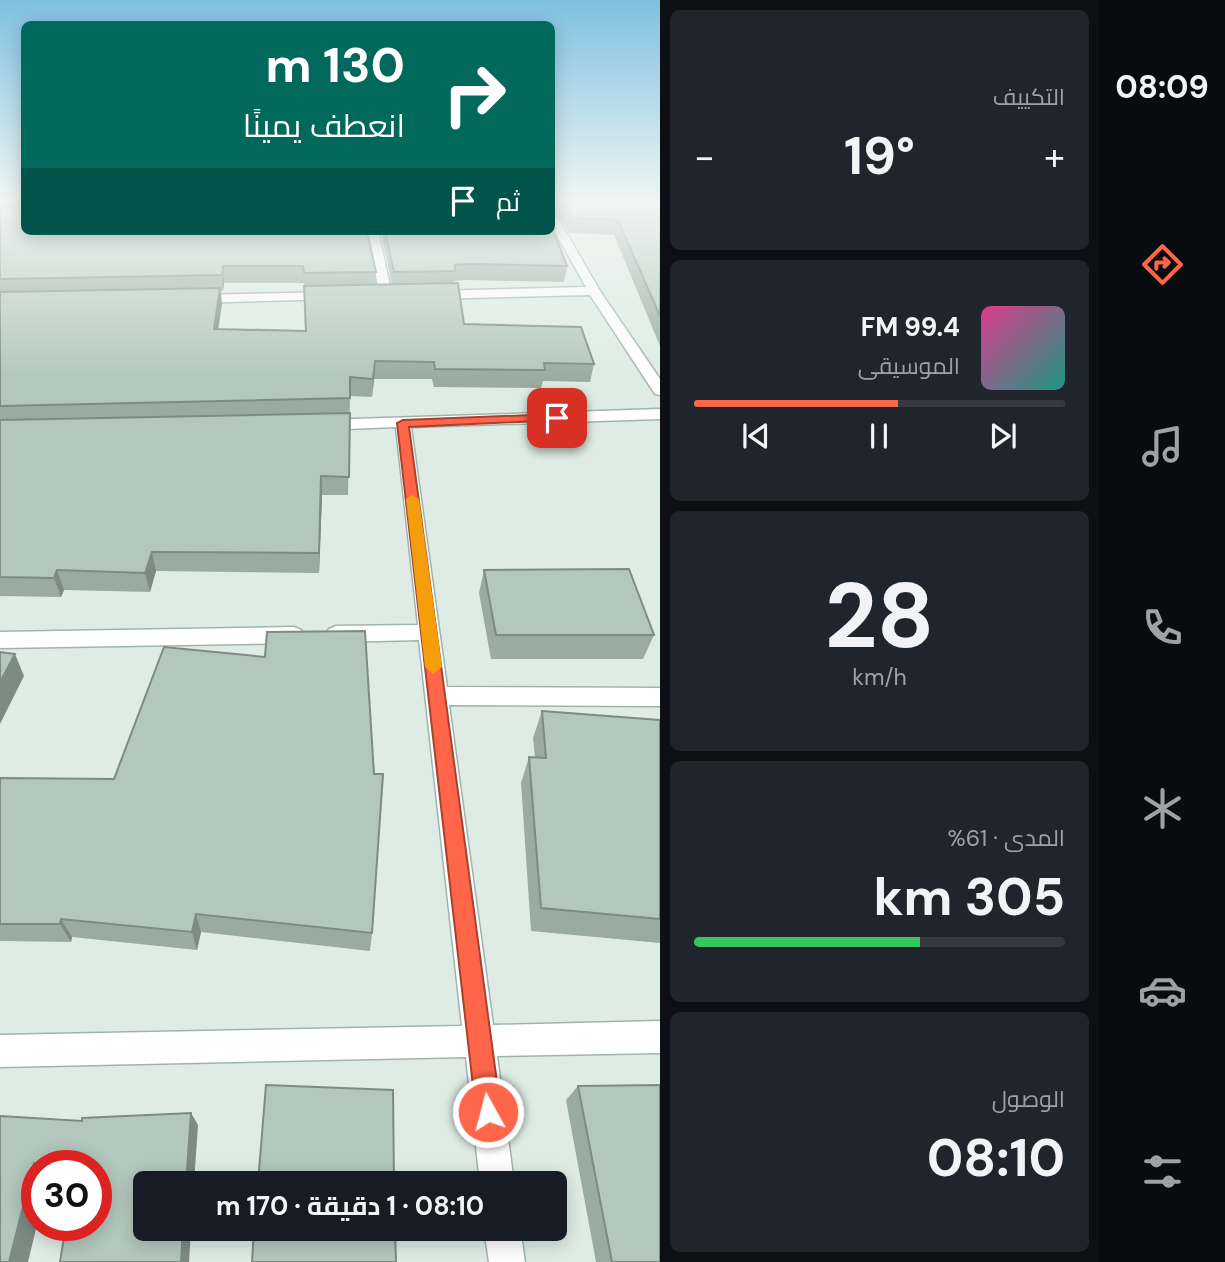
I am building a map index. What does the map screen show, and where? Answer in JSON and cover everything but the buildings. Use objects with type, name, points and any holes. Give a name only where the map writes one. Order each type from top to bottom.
[{"type":"street","points":[[382,262],[393,295],[594,292]]},
{"type":"street","points":[[577,262],[594,292],[660,391]]},
{"type":"street","points":[[179,299],[345,296]]},
{"type":"street","points":[[306,425],[660,414]]},
{"type":"street","points":[[403,423],[495,1171]]},
{"type":"street","points":[[0,640],[429,632]]},
{"type":"street","points":[[437,696],[660,697]]},
{"type":"street","points":[[0,1051],[660,1037]]},
{"type":"street","points":[[504,1241],[507,1262]]},
{"type":"slow traffic","points":[[412,499],[433,667]]},
{"type":"route","points":[[488,1112],[403,423],[557,418]]}]
